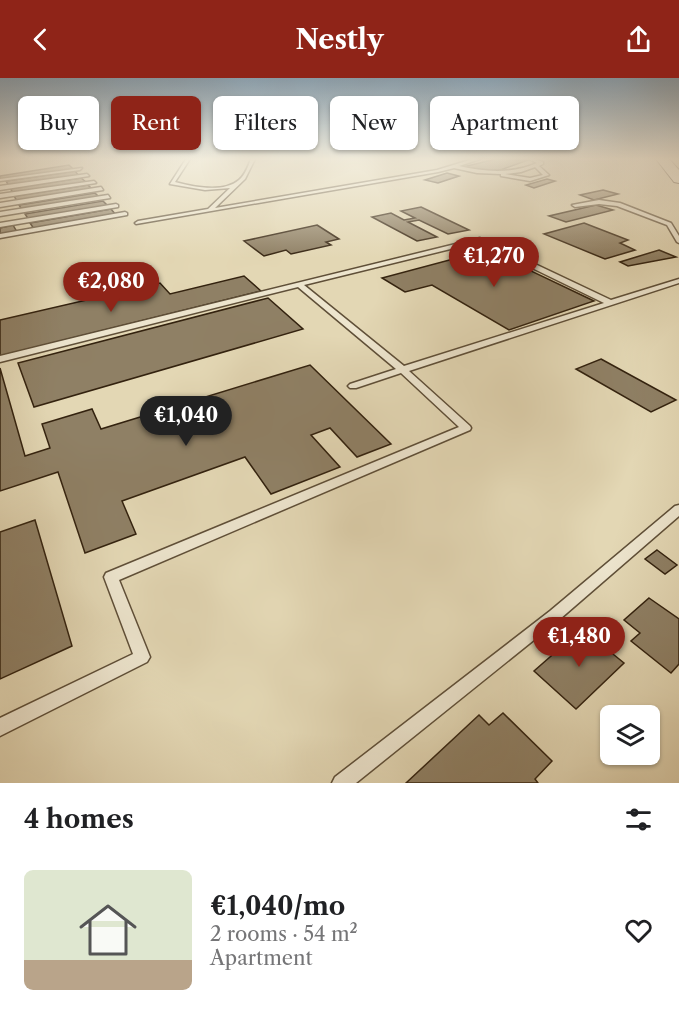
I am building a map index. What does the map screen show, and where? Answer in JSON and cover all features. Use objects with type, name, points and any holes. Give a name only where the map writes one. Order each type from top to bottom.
[{"type":"lane","points":[[3,196],[30,192]]},
{"type":"lane","points":[[0,205],[82,192]]},
{"type":"lane","points":[[0,236],[125,214],[104,192]]},
{"type":"lane","points":[[209,211],[229,192]]},
{"type":"lane","points":[[138,223],[315,192]]},
{"type":"lane","points":[[3,196],[10,203],[27,232]]},
{"type":"lane","points":[[0,214],[108,197]]},
{"type":"lane","points":[[575,205],[599,202],[618,204],[669,224],[679,241]]},
{"type":"lane","points":[[0,225],[116,206]]},
{"type":"lane","points":[[0,359],[480,240],[610,303]]},
{"type":"lane","points":[[353,386],[679,281]]},
{"type":"lane","points":[[0,727],[142,657],[111,577],[466,428],[403,370],[299,284]]},
{"type":"lane","points":[[341,783],[555,615],[679,509]]},
{"type":"building","points":[[42,192],[80,192],[17,201],[14,196]]},
{"type":"building","points":[[594,192],[618,194],[594,200],[580,195]]},
{"type":"building","points":[[95,193],[100,198],[22,210],[19,205]]},
{"type":"building","points":[[103,201],[108,206],[29,220],[25,214]]},
{"type":"building","points":[[596,205],[613,210],[566,222],[549,216]]},
{"type":"building","points":[[421,207],[469,230],[448,234],[419,220],[408,222],[437,237],[417,241],[372,217],[391,213],[404,220],[415,218],[401,211]]},
{"type":"building","points":[[111,209],[116,215],[34,229],[30,223]]},
{"type":"building","points":[[584,223],[628,240],[620,243],[635,250],[605,259],[544,234]]},
{"type":"building","points":[[13,225],[17,232],[0,235],[0,228]]},
{"type":"building","points":[[317,225],[339,239],[326,242],[331,245],[291,254],[286,250],[264,256],[244,241]]},
{"type":"building","points":[[487,250],[594,301],[509,330],[432,285],[405,292],[382,278]]},
{"type":"building","points":[[659,250],[676,257],[628,266],[620,262]]},
{"type":"building","points":[[244,276],[261,291],[0,356],[0,320],[160,283],[170,294]]},
{"type":"building","points":[[268,298],[303,329],[34,407],[18,363]]},
{"type":"building","points":[[601,359],[676,400],[651,412],[576,369]]},
{"type":"building","points":[[310,365],[391,444],[357,457],[330,428],[311,435],[340,467],[271,494],[245,457],[122,501],[136,534],[85,553],[58,472],[0,491],[0,368],[25,456],[50,448],[42,424],[92,409],[101,429]]},
{"type":"building","points":[[35,520],[72,646],[0,679],[0,532]]},
{"type":"building","points":[[657,550],[677,565],[665,574],[645,559]]},
{"type":"building","points":[[649,598],[679,619],[679,664],[671,673],[631,641],[640,633],[624,620]]},
{"type":"building","points":[[582,629],[624,663],[576,709],[534,671]]},
{"type":"building","points":[[503,713],[552,761],[535,779],[538,783],[406,783],[479,715],[489,725]]}]
